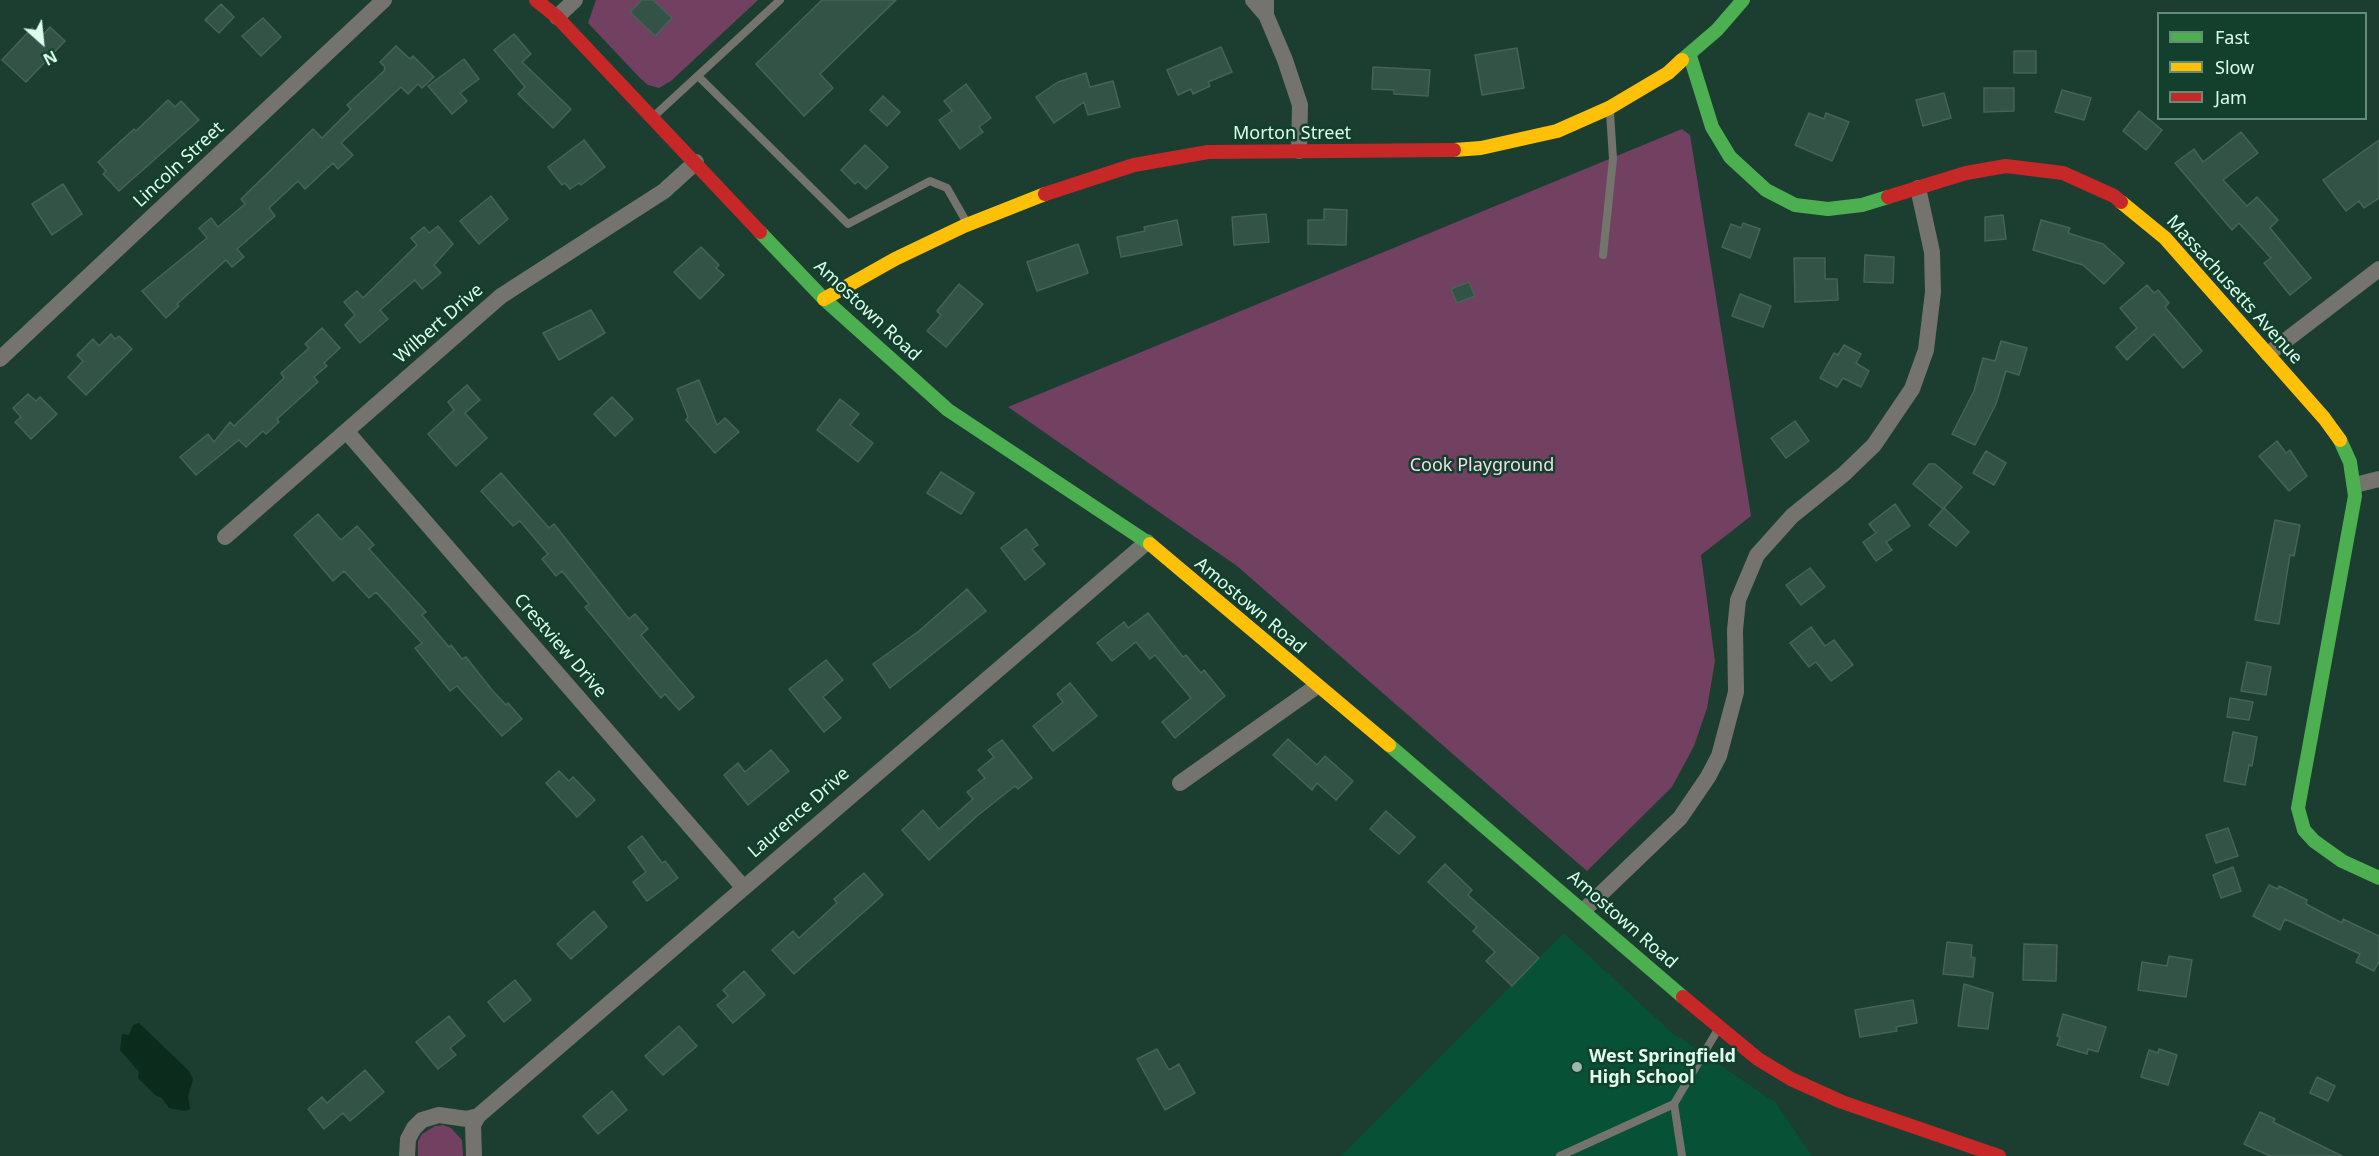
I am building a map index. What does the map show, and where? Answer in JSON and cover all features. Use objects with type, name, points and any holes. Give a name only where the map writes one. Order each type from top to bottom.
[{"type":"street","name":"Lincoln Street","points":[[0,359],[384,0]]},
{"type":"street","name":"Amostown Road","points":[[536,0],[557,17],[824,299],[948,410],[1147,542],[1584,910],[1718,1028],[1758,1059],[1791,1079],[1842,1102],[1999,1156]]},
{"type":"street","points":[[557,17],[575,0]]},
{"type":"street","points":[[1253,0],[1266,7],[1300,105],[1299,151]]},
{"type":"street","name":"Morton Street","points":[[824,299],[922,245],[968,224],[1065,186],[1159,160],[1208,152],[1429,152],[1481,148],[1557,131],[1609,108],[1649,86],[1690,56],[1743,0]]},
{"type":"street","name":"Massachusetts Avenue","points":[[1690,56],[1719,142],[1742,171],[1779,198],[1811,208],[1844,208],[1877,202],[1966,173],[2006,166],[2063,173],[2097,187],[2131,207],[2165,238],[2333,429],[2350,462],[2355,485],[2352,519],[2298,808],[2304,830],[2314,841],[2342,861],[2379,878]]},
{"type":"street","name":"Wilbert Drive","points":[[225,537],[501,296],[664,191],[696,162]]},
{"type":"street","points":[[1584,910],[1680,818],[1708,777],[1719,756],[1736,692],[1735,630],[1738,600],[1757,555],[1792,516],[1844,474],[1874,445],[1912,389],[1926,350],[1933,292],[1932,252],[1918,188]]},
{"type":"street","points":[[2268,354],[2379,269]]},
{"type":"street","name":"Crestview Drive","points":[[347,432],[743,887]]},
{"type":"street","points":[[2355,485],[2379,479]]},
{"type":"street","name":"Laurence Drive","points":[[478,1116],[1147,542]]},
{"type":"street","points":[[1180,783],[1317,686]]},
{"type":"street","points":[[407,1156],[410,1133],[422,1120],[439,1115],[467,1119],[478,1116]]},
{"type":"street","points":[[474,1156],[473,1125],[478,1116]]},
{"type":"lane","points":[[653,117],[780,0]]},
{"type":"lane","points":[[698,76],[848,224],[930,181],[947,188],[968,224]]},
{"type":"lane","points":[[1604,255],[1612,159],[1609,108]]},
{"type":"lane","points":[[1560,1156],[1674,1104],[1718,1028]]},
{"type":"lane","points":[[1674,1104],[1682,1156]]},
{"type":"shaded area","name":"West Springfield High School","points":[[1564,933],[1671,1032],[1776,1103],[1812,1156],[1341,1156]]},
{"type":"shaded area","points":[[139,1023],[189,1071],[193,1079],[188,1096],[190,1109],[185,1111],[169,1108],[162,1098],[155,1095],[138,1078],[139,1072],[120,1050],[122,1034],[129,1035],[133,1025]]},
{"type":"green space","points":[[596,0],[758,0],[671,81],[659,88],[648,85],[640,78],[588,23]]},
{"type":"green space","name":"Cook Playground","points":[[1682,129],[1690,135],[1751,516],[1701,555],[1715,661],[1707,708],[1694,746],[1672,787],[1587,871],[1237,566],[1008,407]]},
{"type":"green space","points":[[443,1125],[451,1128],[462,1140],[463,1156],[418,1156],[418,1141],[422,1134],[435,1126]]},
{"type":"building","points":[[642,0],[653,0],[672,18],[655,36],[630,12]]},
{"type":"building","points":[[822,0],[896,0],[820,74],[833,88],[804,116],[756,64]]},
{"type":"building","points":[[221,4],[234,17],[219,33],[205,20]]},
{"type":"building","points":[[263,18],[281,37],[261,56],[242,36]]},
{"type":"building","points":[[50,27],[65,41],[26,82],[2,60],[32,28],[41,37]]},
{"type":"building","points":[[514,34],[531,54],[522,62],[571,109],[553,128],[518,94],[525,87],[494,50]]},
{"type":"building","points":[[396,46],[410,59],[413,56],[434,77],[422,88],[418,84],[408,94],[401,87],[341,143],[353,155],[338,169],[333,163],[305,189],[298,181],[269,208],[275,216],[237,249],[244,257],[232,267],[226,260],[177,304],[179,306],[166,318],[142,291],[207,238],[199,228],[211,218],[218,227],[245,204],[241,199],[313,129],[322,138],[351,109],[347,105],[384,71],[385,67],[380,62]]},
{"type":"building","points":[[1221,47],[1232,72],[1208,82],[1210,86],[1193,94],[1191,89],[1178,95],[1167,70]]},
{"type":"building","points":[[1517,48],[1524,88],[1482,95],[1475,55]]},
{"type":"building","points":[[2014,51],[2036,51],[2036,73],[2014,73]]},
{"type":"building","points":[[464,59],[479,79],[460,93],[467,101],[452,114],[428,86]]},
{"type":"building","points":[[1373,67],[1430,70],[1428,96],[1394,94],[1394,90],[1372,89]]},
{"type":"building","points":[[1086,73],[1090,87],[1113,81],[1120,107],[1088,115],[1084,102],[1054,123],[1036,97],[1058,82]]},
{"type":"building","points":[[966,84],[991,118],[979,127],[983,132],[960,149],[939,120],[952,111],[944,101]]},
{"type":"building","points":[[1984,88],[2014,88],[2014,111],[1984,112]]},
{"type":"building","points":[[2062,90],[2091,98],[2084,120],[2055,112]]},
{"type":"building","points":[[1944,93],[1951,118],[1923,126],[1916,100]]},
{"type":"building","points":[[883,96],[900,112],[887,126],[870,110]]},
{"type":"building","points":[[168,100],[175,107],[181,101],[199,120],[119,191],[103,174],[106,171],[98,162],[134,129],[136,131]]},
{"type":"building","points":[[2139,111],[2162,130],[2146,150],[2123,131]]},
{"type":"building","points":[[1809,113],[1824,119],[1826,113],[1849,122],[1832,161],[1795,145]]},
{"type":"building","points":[[2241,132],[2258,153],[2223,180],[2247,206],[2257,197],[2278,220],[2270,228],[2311,278],[2290,295],[2264,263],[2271,258],[2239,223],[2232,230],[2175,163],[2194,149],[2203,162]]},
{"type":"building","points":[[584,140],[605,167],[581,185],[579,183],[570,189],[565,183],[562,185],[548,167]]},
{"type":"building","points":[[2379,140],[2379,198],[2364,208],[2359,201],[2346,211],[2323,180]]},
{"type":"building","points":[[865,145],[888,167],[866,189],[858,181],[855,184],[841,170]]},
{"type":"building","points":[[63,184],[82,214],[52,235],[32,204]]},
{"type":"building","points":[[491,196],[508,219],[479,244],[460,221]]},
{"type":"building","points":[[1324,209],[1347,210],[1346,245],[1308,244],[1308,220],[1324,220]]},
{"type":"building","points":[[1266,214],[1269,242],[1234,245],[1232,217]]},
{"type":"building","points":[[2003,215],[2006,239],[1985,241],[1985,217]]},
{"type":"building","points":[[1177,220],[1182,245],[1121,257],[1117,237],[1145,231],[1144,227]]},
{"type":"building","points":[[2041,220],[2070,228],[2068,233],[2103,244],[2124,263],[2104,284],[2083,265],[2033,250]]},
{"type":"building","points":[[1743,223],[1760,229],[1750,258],[1722,247],[1731,224],[1741,228]]},
{"type":"building","points":[[438,226],[453,244],[434,265],[441,273],[422,289],[415,280],[380,310],[388,319],[360,343],[345,325],[355,315],[344,302],[357,291],[363,298],[417,245],[411,238],[424,227],[429,233]]},
{"type":"building","points":[[1078,244],[1088,273],[1037,291],[1027,262]]},
{"type":"building","points":[[701,247],[719,265],[716,268],[724,275],[700,299],[674,272]]},
{"type":"building","points":[[1865,255],[1894,257],[1893,283],[1864,282]]},
{"type":"building","points":[[1794,258],[1825,258],[1825,279],[1837,279],[1838,300],[1795,302]]},
{"type":"building","points":[[1469,282],[1475,296],[1457,303],[1451,289]]},
{"type":"building","points":[[959,284],[983,304],[946,347],[927,331],[941,315],[937,311]]},
{"type":"building","points":[[2147,285],[2154,293],[2158,290],[2169,303],[2165,307],[2202,351],[2183,368],[2154,334],[2127,360],[2116,347],[2137,328],[2120,308]]},
{"type":"building","points":[[1740,294],[1771,306],[1763,327],[1732,316]]},
{"type":"building","points":[[591,310],[605,333],[559,360],[543,333]]},
{"type":"building","points":[[322,328],[340,348],[324,363],[327,366],[314,377],[318,382],[277,419],[279,422],[266,434],[263,431],[246,447],[239,440],[196,475],[180,457],[208,434],[214,442],[230,422],[234,426],[284,378],[281,373],[309,348],[305,344]]},
{"type":"building","points":[[111,334],[115,339],[119,336],[132,349],[86,395],[68,377],[83,361],[77,355],[93,339],[99,346]]},
{"type":"building","points":[[2001,341],[2027,348],[2019,375],[2006,371],[1996,404],[1975,445],[1952,434],[1974,391],[1983,358],[1995,361]]},
{"type":"building","points":[[1844,345],[1861,354],[1856,363],[1869,371],[1861,387],[1843,378],[1837,387],[1820,378],[1834,353],[1838,355]]},
{"type":"building","points":[[699,380],[717,425],[725,418],[739,432],[715,453],[686,420],[688,417],[677,389]]},
{"type":"building","points":[[467,385],[480,400],[465,413],[487,438],[456,466],[428,434],[454,410],[448,402]]},
{"type":"building","points":[[28,394],[36,401],[40,397],[57,414],[31,439],[15,422],[21,417],[13,408]]},
{"type":"building","points":[[612,397],[633,419],[615,436],[594,414]]},
{"type":"building","points":[[840,399],[859,414],[850,425],[873,443],[858,462],[817,430]]},
{"type":"building","points":[[1795,421],[1809,441],[1786,458],[1771,438]]},
{"type":"building","points":[[2277,441],[2286,453],[2290,450],[2307,476],[2289,491],[2259,456]]},
{"type":"building","points":[[1986,451],[2006,463],[1994,485],[1973,473]]},
{"type":"building","points":[[1929,464],[1935,464],[1962,487],[1944,508],[1969,532],[1956,546],[1929,525],[1943,509],[1913,484]]},
{"type":"building","points":[[941,472],[974,493],[961,514],[927,493]]},
{"type":"building","points":[[501,473],[549,528],[554,524],[629,619],[635,614],[648,629],[641,635],[694,697],[679,710],[665,694],[661,698],[639,672],[585,607],[589,604],[562,571],[556,576],[542,559],[548,554],[520,521],[513,526],[481,491]]},
{"type":"building","points":[[1895,504],[1910,526],[1886,542],[1892,550],[1876,561],[1863,542],[1876,533],[1869,524]]},
{"type":"building","points":[[318,514],[341,540],[357,526],[374,545],[369,549],[426,612],[422,615],[449,647],[451,645],[462,659],[466,657],[492,690],[522,719],[502,736],[457,686],[450,691],[415,648],[422,643],[376,592],[369,598],[344,571],[333,581],[294,535]]},
{"type":"building","points":[[2275,520],[2300,525],[2294,556],[2290,555],[2279,624],[2255,620]]},
{"type":"building","points":[[1026,529],[1038,545],[1032,549],[1045,564],[1025,580],[1001,548]]},
{"type":"building","points":[[1810,568],[1825,587],[1801,605],[1786,585]]},
{"type":"building","points":[[967,589],[986,611],[890,688],[873,664],[919,631]]},
{"type":"building","points":[[1148,613],[1183,657],[1186,655],[1201,673],[1204,670],[1225,696],[1175,738],[1162,722],[1191,698],[1155,655],[1150,659],[1136,642],[1112,661],[1097,643],[1124,622],[1128,628]]},
{"type":"building","points":[[1811,627],[1825,646],[1834,640],[1853,665],[1831,681],[1816,662],[1809,667],[1790,643]]},
{"type":"building","points":[[826,660],[843,680],[823,697],[841,718],[824,732],[789,689]]},
{"type":"building","points":[[2247,662],[2271,667],[2266,695],[2241,691]]},
{"type":"building","points":[[1070,683],[1097,716],[1053,751],[1033,726],[1063,702],[1057,694]]},
{"type":"building","points":[[2230,698],[2253,702],[2249,720],[2227,717]]},
{"type":"building","points":[[2233,732],[2257,737],[2252,766],[2249,765],[2245,785],[2224,781]]},
{"type":"building","points":[[1288,739],[1317,765],[1325,756],[1353,781],[1336,800],[1317,783],[1312,790],[1273,755]]},
{"type":"building","points":[[1002,740],[1032,778],[1018,789],[1015,786],[977,816],[929,860],[902,830],[923,810],[939,829],[973,799],[967,792],[985,778],[978,770],[994,757],[988,750]]},
{"type":"building","points":[[771,750],[789,771],[748,805],[724,775],[738,763],[745,772]]},
{"type":"building","points":[[559,771],[569,781],[573,777],[595,800],[577,817],[546,783]]},
{"type":"building","points":[[1386,811],[1415,837],[1399,854],[1370,829]]},
{"type":"building","points":[[2228,828],[2238,856],[2216,863],[2206,835]]},
{"type":"building","points":[[642,836],[662,863],[665,861],[678,878],[647,901],[633,882],[646,872],[628,847]]},
{"type":"building","points":[[1445,864],[1472,890],[1468,895],[1539,958],[1512,986],[1486,961],[1495,952],[1473,931],[1477,927],[1428,882]]},
{"type":"building","points":[[2233,867],[2241,891],[2221,898],[2213,875]]},
{"type":"building","points":[[864,873],[883,895],[794,974],[772,950],[793,931],[799,938],[837,903],[834,899]]},
{"type":"building","points":[[2269,885],[2278,889],[2279,886],[2307,900],[2306,904],[2342,923],[2343,919],[2379,936],[2379,961],[2374,971],[2356,962],[2360,954],[2285,919],[2280,930],[2253,916]]},
{"type":"building","points":[[594,911],[607,927],[571,959],[557,944]]},
{"type":"building","points":[[1947,942],[1972,945],[1971,957],[1975,958],[1973,977],[1943,974]]},
{"type":"building","points":[[2024,944],[2057,945],[2056,981],[2023,980]]},
{"type":"building","points":[[2169,956],[2192,960],[2186,997],[2138,990],[2142,962],[2167,966]]},
{"type":"building","points":[[744,971],[765,995],[733,1023],[717,1005],[728,996],[723,990]]},
{"type":"building","points":[[515,980],[531,1000],[504,1022],[488,1002]]},
{"type":"building","points":[[1964,984],[1993,993],[1988,1029],[1958,1026]]},
{"type":"building","points":[[1913,1000],[1917,1023],[1896,1027],[1897,1031],[1860,1037],[1855,1010]]},
{"type":"building","points":[[2063,1014],[2106,1027],[2098,1052],[2088,1049],[2087,1054],[2057,1045]]},
{"type":"building","points":[[449,1016],[465,1036],[450,1048],[456,1055],[438,1069],[416,1042]]},
{"type":"building","points":[[679,1026],[697,1046],[663,1075],[645,1056]]},
{"type":"building","points":[[1157,1049],[1169,1070],[1179,1064],[1195,1093],[1165,1110],[1137,1059]]},
{"type":"building","points":[[2159,1049],[2177,1055],[2168,1085],[2141,1077],[2149,1050],[2158,1053]]},
{"type":"building","points":[[365,1070],[384,1092],[350,1121],[343,1113],[324,1129],[308,1109],[322,1097],[327,1103]]},
{"type":"building","points":[[2317,1077],[2335,1086],[2328,1101],[2310,1093]]},
{"type":"building","points":[[612,1091],[627,1110],[598,1134],[583,1116]]},
{"type":"building","points":[[2260,1112],[2275,1119],[2273,1122],[2342,1156],[2270,1156],[2244,1144]]},
{"type":"traffic: fast","points":[[1682,60],[1717,30],[1743,0]]},
{"type":"traffic: fast","points":[[1690,56],[1712,127],[1730,157],[1766,190],[1795,205],[1828,209],[1862,205],[1888,197]]},
{"type":"traffic: fast","points":[[760,232],[824,299],[948,410],[1150,544]]},
{"type":"traffic: fast","points":[[2340,440],[2350,462],[2355,496],[2298,808],[2304,830],[2314,841],[2342,861],[2379,878]]},
{"type":"traffic: fast","points":[[1389,745],[1683,997]]},
{"type":"traffic: slow","points":[[1454,150],[1481,148],[1557,131],[1609,108],[1668,73],[1682,60]]},
{"type":"traffic: slow","points":[[824,299],[895,259],[964,226],[1045,194]]},
{"type":"traffic: slow","points":[[2121,202],[2165,238],[2324,418],[2340,440]]},
{"type":"traffic: slow","points":[[1150,544],[1389,745]]},
{"type":"traffic: jam","points":[[536,0],[557,17],[760,232]]},
{"type":"traffic: jam","points":[[1045,194],[1134,165],[1208,152],[1454,150]]},
{"type":"traffic: jam","points":[[1888,197],[1966,173],[2006,166],[2063,173],[2114,196],[2121,202]]},
{"type":"traffic: jam","points":[[1683,997],[1758,1059],[1791,1079],[1842,1102],[1999,1156]]},
{"type":"place","name":"West Springfield High School","points":[[1577,1067]]}]
